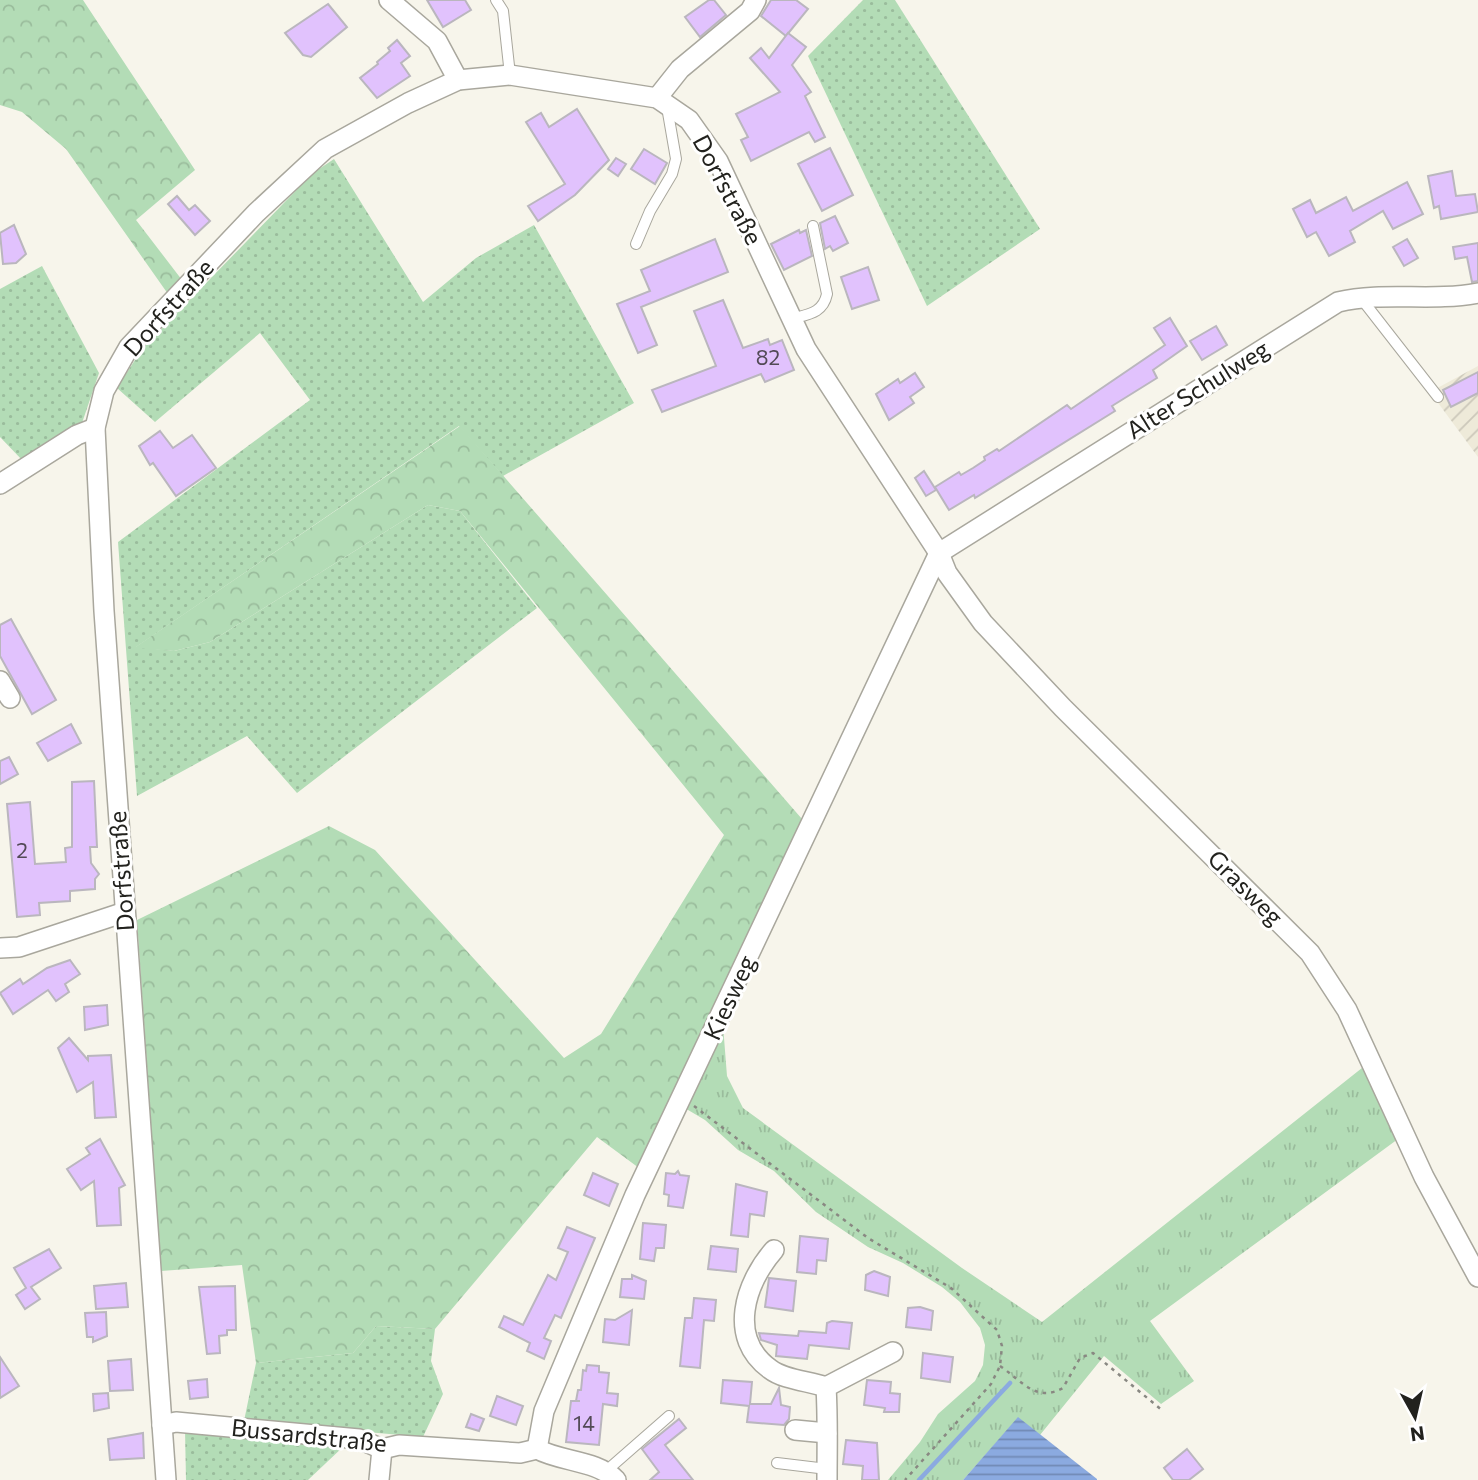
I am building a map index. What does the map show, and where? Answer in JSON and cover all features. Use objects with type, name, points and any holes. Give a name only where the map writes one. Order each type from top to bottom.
[{"type":"street","points":[[389,0],[437,41],[458,80]]},
{"type":"street","points":[[661,100],[680,69],[750,11],[756,0]]},
{"type":"street","name":"Dorfstraße","points":[[166,1480],[125,912],[95,429],[104,391],[129,347],[256,213],[326,149],[458,80],[510,75],[661,100],[689,120],[718,161],[792,319],[826,383],[939,553]]},
{"type":"street","name":"Alter Schulweg","points":[[939,553],[1338,302],[1360,297],[1435,298],[1478,293]]},
{"type":"street","points":[[0,484],[77,435],[95,429]]},
{"type":"street","name":"Kiesweg","points":[[537,1449],[544,1411],[635,1195],[939,553]]},
{"type":"street","name":"Grasweg","points":[[939,553],[947,573],[983,623],[1063,708],[1310,953],[1347,1010],[1424,1177],[1478,1277]]},
{"type":"street","points":[[0,681],[10,698]]},
{"type":"street","points":[[0,948],[19,947],[125,912]]},
{"type":"street","points":[[774,1251],[749,1286],[744,1321],[750,1347],[770,1370],[826,1387],[893,1352]]},
{"type":"street","points":[[826,1387],[826,1446],[830,1455],[827,1474]]},
{"type":"street","name":"Bussardstraße","points":[[162,1425],[176,1422],[359,1439],[382,1449],[399,1445],[520,1453],[537,1449],[554,1458],[590,1466],[611,1476]]},
{"type":"street","points":[[796,1430],[827,1433]]},
{"type":"street","points":[[379,1480],[382,1449]]},
{"type":"lane","points":[[496,0],[503,12],[510,75]]},
{"type":"lane","points":[[636,244],[650,211],[672,174],[676,159],[661,100]]},
{"type":"lane","points":[[792,319],[820,310],[825,303],[827,294],[813,226]]},
{"type":"lane","points":[[1360,297],[1438,397]]},
{"type":"lane","points":[[611,1476],[669,1416]]},
{"type":"lane","points":[[777,1463],[827,1474]]},
{"type":"path","points":[[683,1098],[868,1238],[951,1288],[997,1329],[1002,1346],[1000,1366],[991,1384],[905,1480]]},
{"type":"path","points":[[1000,1366],[1034,1392],[1044,1395],[1063,1388],[1080,1358],[1093,1353],[1163,1411]]},
{"type":"shaded area","points":[[1478,366],[1478,457],[1430,392]]},
{"type":"green space","points":[[0,0],[83,0],[195,170],[136,220],[182,280],[168,294],[66,149],[22,112],[0,105]]},
{"type":"green space","points":[[863,0],[895,0],[1040,229],[927,306],[808,56]]},
{"type":"green space","points":[[334,159],[423,302],[476,258],[534,225],[634,403],[503,476],[459,426],[136,647],[174,651],[210,642],[428,505],[460,511],[537,608],[297,793],[247,736],[137,796],[118,542],[310,400],[260,333],[155,422],[117,388],[142,349],[313,173]]},
{"type":"green space","points":[[42,266],[99,373],[82,423],[24,462],[0,437],[0,289]]},
{"type":"green space","points":[[460,426],[802,819],[639,1168],[597,1137],[435,1329],[376,1326],[353,1353],[256,1363],[242,1265],[161,1271],[137,920],[329,826],[375,850],[564,1058],[601,1034],[724,835],[460,511],[428,505],[210,642],[174,651],[134,648]]},
{"type":"green space","points":[[723,1025],[727,1076],[743,1108],[962,1268],[1042,1322],[1367,1064],[1398,1139],[1150,1321],[1194,1381],[1161,1404],[1104,1356],[1040,1435],[1018,1418],[963,1480],[888,1480],[920,1442],[938,1414],[975,1381],[983,1365],[985,1345],[980,1328],[960,1302],[942,1287],[903,1263],[868,1247],[816,1212],[774,1171],[738,1150],[705,1120],[683,1107]]},
{"type":"green space","points":[[376,1326],[435,1329],[431,1361],[443,1394],[423,1437],[244,1421],[256,1363],[353,1353]]},
{"type":"green space","points":[[185,1430],[344,1446],[308,1480],[186,1480]]},
{"type":"water","points":[[1018,1417],[1097,1479],[1097,1480],[963,1480]]},
{"type":"building","points":[[427,0],[465,0],[471,10],[443,27]]},
{"type":"building","points":[[709,0],[714,0],[726,15],[700,37],[685,17]]},
{"type":"building","points":[[771,0],[796,0],[808,9],[786,36],[761,16]]},
{"type":"building","points":[[328,4],[347,27],[311,57],[303,55],[285,33]]},
{"type":"building","points":[[788,33],[806,47],[792,65],[811,92],[805,96],[825,137],[815,142],[809,132],[751,161],[741,140],[748,137],[736,114],[780,92],[750,58],[761,48],[769,58]]},
{"type":"building","points":[[397,40],[410,56],[401,63],[410,76],[377,98],[360,78],[378,64]]},
{"type":"building","points":[[577,109],[609,160],[575,195],[538,221],[528,206],[565,184],[526,122],[541,113],[549,127]]},
{"type":"building","points":[[830,148],[853,195],[822,211],[798,164]]},
{"type":"building","points":[[644,149],[667,163],[655,184],[631,169]]},
{"type":"building","points":[[616,158],[626,164],[618,176],[608,169]]},
{"type":"building","points":[[1452,171],[1456,196],[1475,194],[1478,212],[1441,219],[1439,206],[1434,208],[1428,176]]},
{"type":"building","points":[[1407,182],[1423,214],[1393,229],[1383,211],[1350,231],[1355,242],[1329,256],[1316,232],[1307,237],[1293,209],[1310,200],[1316,213],[1346,197],[1353,211]]},
{"type":"building","points":[[177,196],[189,210],[195,205],[210,221],[195,235],[168,204]]},
{"type":"building","points":[[835,216],[848,243],[833,251],[830,246],[825,249],[820,223]]},
{"type":"building","points":[[14,225],[26,254],[16,263],[3,264],[0,233]]},
{"type":"building","points":[[799,230],[800,233],[806,230],[812,256],[784,270],[771,244]]},
{"type":"building","points":[[715,239],[728,272],[641,307],[657,345],[638,353],[617,304],[650,291],[641,270]]},
{"type":"building","points":[[1407,239],[1418,258],[1404,266],[1393,247]]},
{"type":"building","points":[[1478,243],[1478,281],[1472,282],[1467,257],[1455,259],[1453,247]]},
{"type":"building","points":[[868,267],[879,300],[852,309],[841,277]]},
{"type":"building","points":[[723,300],[743,348],[768,339],[770,345],[782,340],[794,370],[765,382],[761,374],[662,412],[652,390],[716,366],[694,311]]},
{"type":"building","points":[[1170,318],[1187,346],[1153,370],[1157,378],[1112,406],[1115,411],[975,498],[974,495],[949,510],[935,487],[959,472],[961,475],[973,468],[985,460],[984,457],[997,449],[999,451],[1067,405],[1071,409],[1165,345],[1154,328]]},
{"type":"building","points":[[1216,326],[1227,345],[1202,360],[1190,341]]},
{"type":"building","points":[[1478,372],[1478,393],[1451,407],[1443,390]]},
{"type":"building","points":[[915,373],[924,387],[910,397],[914,403],[889,420],[876,394],[898,379],[900,383]]},
{"type":"building","points":[[160,431],[173,448],[192,435],[216,468],[176,496],[153,463],[150,465],[139,446]]},
{"type":"building","points":[[924,471],[936,490],[926,496],[915,478]]},
{"type":"building","points":[[11,619],[56,700],[32,714],[0,656],[0,625]]},
{"type":"building","points":[[71,724],[81,743],[48,761],[37,743]]},
{"type":"building","points":[[9,757],[18,774],[0,784],[0,761]]},
{"type":"building","points":[[94,781],[97,847],[90,847],[91,863],[99,874],[95,879],[95,889],[70,891],[70,901],[39,903],[40,915],[17,917],[7,804],[30,802],[35,864],[66,862],[65,848],[72,847],[72,782]]},
{"type":"building","points":[[70,960],[80,974],[65,984],[69,992],[56,1001],[48,990],[13,1014],[0,993],[20,979],[23,984],[47,968]]},
{"type":"building","points":[[107,1005],[108,1025],[85,1030],[84,1007]]},
{"type":"building","points":[[69,1038],[88,1060],[88,1056],[111,1055],[116,1117],[95,1118],[93,1082],[77,1092],[58,1048]]},
{"type":"building","points":[[100,1139],[125,1185],[119,1188],[121,1225],[97,1226],[94,1181],[81,1190],[67,1169],[90,1154],[86,1148]]},
{"type":"building","points":[[678,1171],[680,1175],[689,1176],[683,1208],[668,1206],[669,1195],[664,1194],[666,1173],[675,1174]]},
{"type":"building","points":[[593,1173],[618,1184],[609,1206],[584,1195]]},
{"type":"building","points":[[736,1184],[767,1192],[764,1216],[750,1214],[748,1237],[731,1235]]},
{"type":"building","points":[[643,1223],[666,1225],[664,1248],[656,1248],[654,1261],[640,1259]]},
{"type":"building","points":[[567,1227],[595,1238],[561,1318],[555,1315],[544,1338],[551,1341],[544,1359],[527,1351],[530,1343],[499,1327],[504,1316],[523,1325],[548,1275],[556,1280],[568,1252],[558,1248]]},
{"type":"building","points":[[800,1236],[828,1239],[826,1261],[817,1260],[816,1274],[797,1272]]},
{"type":"building","points":[[711,1246],[738,1249],[736,1272],[708,1269]]},
{"type":"building","points":[[49,1249],[61,1268],[31,1287],[40,1299],[25,1309],[16,1295],[26,1288],[14,1268]]},
{"type":"building","points":[[874,1271],[890,1277],[888,1296],[865,1290],[866,1275]]},
{"type":"building","points":[[632,1275],[646,1281],[644,1299],[620,1297],[622,1279],[632,1279]]},
{"type":"building","points":[[769,1278],[796,1281],[793,1311],[765,1307]]},
{"type":"building","points":[[126,1283],[128,1307],[96,1309],[94,1286]]},
{"type":"building","points":[[235,1286],[236,1330],[227,1330],[227,1335],[219,1336],[220,1353],[207,1354],[199,1287]]},
{"type":"building","points":[[694,1298],[716,1300],[714,1321],[704,1320],[700,1368],[680,1366],[685,1318],[692,1318]]},
{"type":"building","points":[[920,1307],[933,1311],[931,1330],[906,1327],[908,1308]]},
{"type":"building","points":[[632,1310],[629,1345],[603,1342],[605,1319],[615,1320]]},
{"type":"building","points":[[106,1312],[107,1336],[93,1342],[93,1337],[87,1337],[85,1313]]},
{"type":"building","points":[[827,1323],[852,1323],[849,1349],[809,1345],[807,1359],[776,1356],[777,1345],[761,1340],[759,1333],[798,1336],[799,1331],[826,1333]]},
{"type":"building","points":[[923,1353],[953,1357],[950,1382],[921,1378]]},
{"type":"building","points":[[0,1357],[19,1386],[0,1398]]},
{"type":"building","points":[[131,1359],[133,1390],[110,1391],[108,1361]]},
{"type":"building","points":[[587,1365],[599,1366],[599,1372],[609,1373],[607,1393],[618,1394],[617,1406],[603,1404],[599,1445],[566,1442],[571,1401],[576,1401],[578,1390],[581,1390],[583,1370],[586,1371]]},
{"type":"building","points":[[207,1379],[208,1397],[190,1399],[188,1381]]},
{"type":"building","points":[[723,1380],[752,1382],[750,1404],[771,1404],[779,1388],[781,1405],[790,1407],[789,1419],[784,1425],[747,1422],[749,1406],[721,1403]]},
{"type":"building","points":[[867,1380],[891,1382],[890,1393],[900,1394],[899,1412],[884,1412],[885,1408],[864,1405]]},
{"type":"building","points":[[108,1393],[109,1408],[94,1411],[93,1394]]},
{"type":"building","points":[[497,1396],[523,1406],[516,1425],[490,1416]]},
{"type":"building","points":[[471,1414],[484,1419],[479,1431],[466,1427]]},
{"type":"building","points":[[679,1419],[686,1428],[665,1445],[693,1480],[650,1480],[659,1472],[642,1449]]},
{"type":"building","points":[[143,1433],[144,1458],[110,1460],[108,1439]]},
{"type":"building","points":[[846,1440],[877,1443],[879,1480],[862,1480],[863,1466],[843,1464]]},
{"type":"building","points":[[1187,1449],[1203,1469],[1189,1480],[1173,1480],[1164,1468]]},
{"type":"waterway","points":[[919,1480],[1010,1383]]}]
